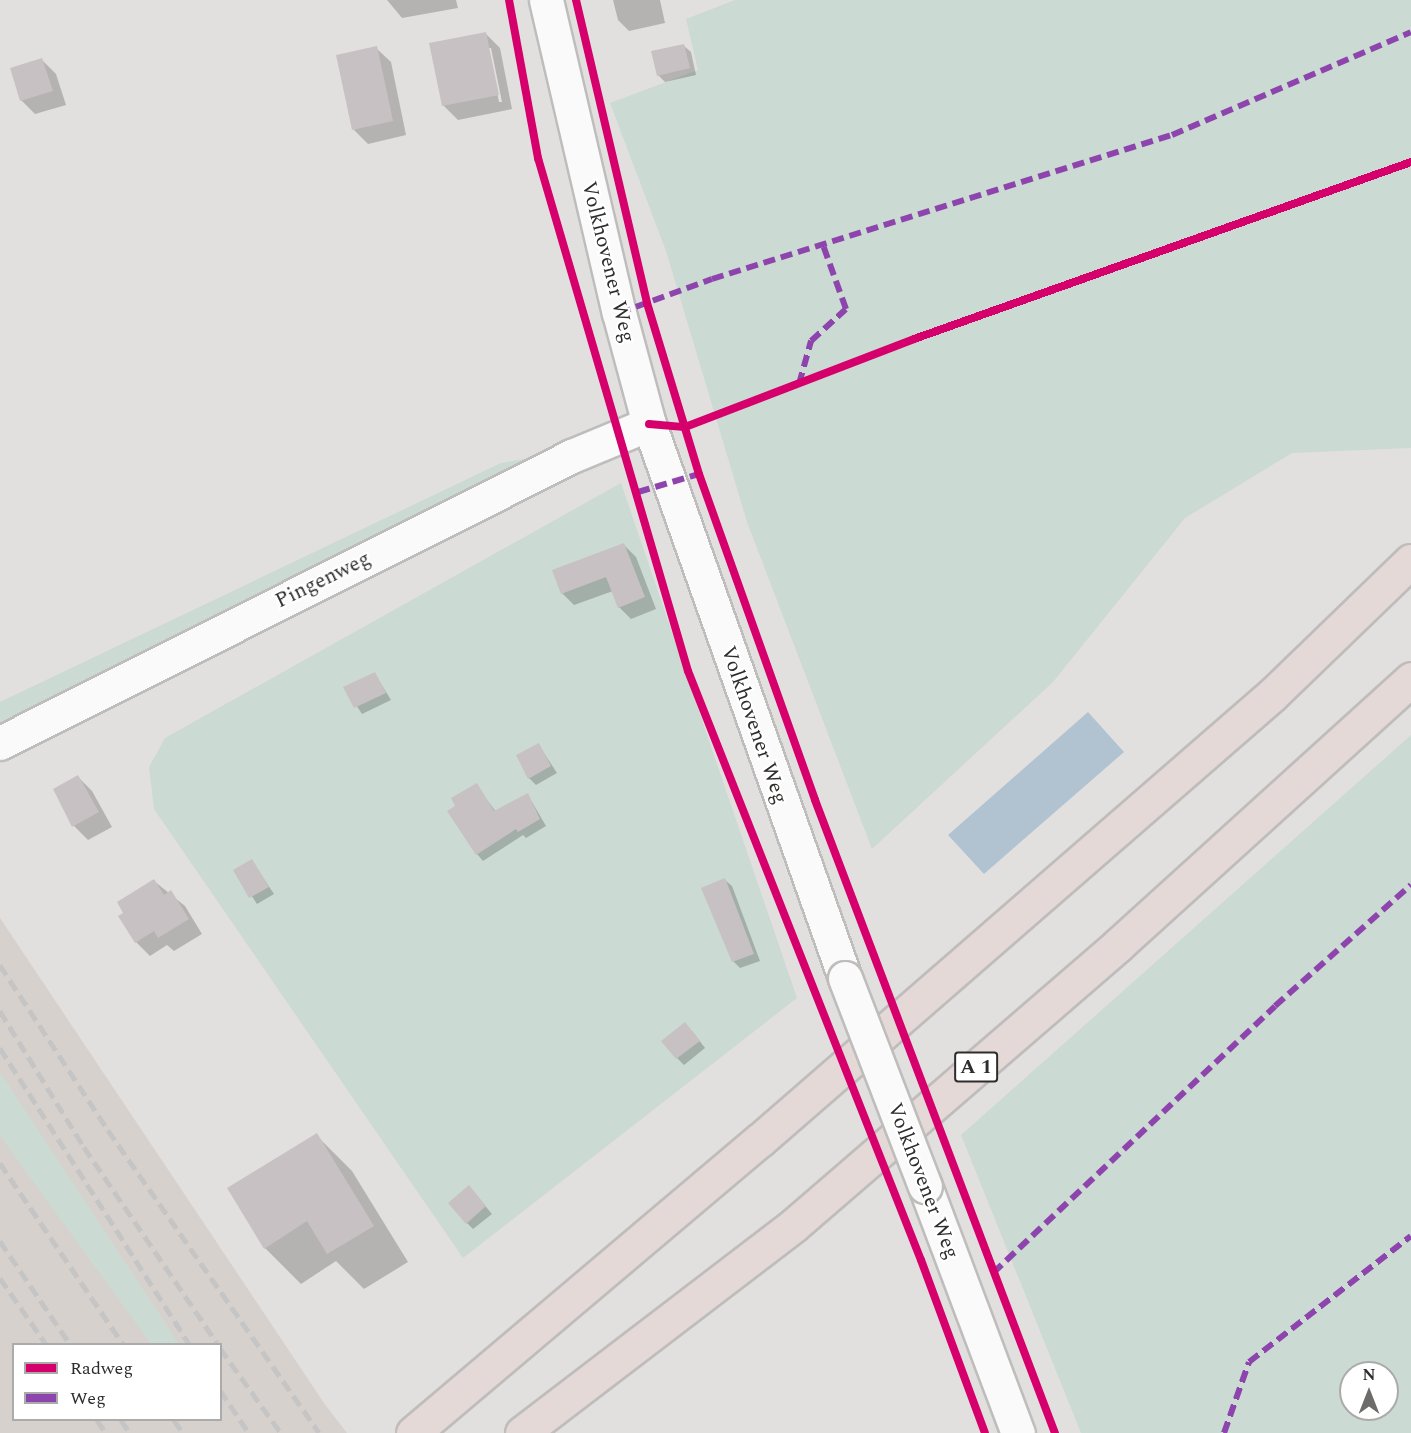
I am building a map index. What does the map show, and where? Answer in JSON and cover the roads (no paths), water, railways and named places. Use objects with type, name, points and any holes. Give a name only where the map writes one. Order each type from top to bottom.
[{"type":"highway","points":[[413,1433],[760,1140],[1254,710],[1411,561]]},
{"type":"highway","name":"A 1","points":[[522,1433],[794,1225],[1118,945],[1411,679]]},
{"type":"street","name":"Volkhovener Weg","points":[[546,0],[619,313],[649,424],[845,978],[1018,1433]]},
{"type":"street","name":"Pingenweg","points":[[0,743],[572,456],[649,424]]},
{"type":"water","points":[[1088,712],[1124,752],[984,874],[948,835]]},
{"type":"railway","points":[[0,965],[108,1130],[319,1433]]},
{"type":"railway","points":[[0,1011],[84,1147],[217,1343]]},
{"type":"railway","points":[[0,1048],[188,1343]]},
{"type":"railway","points":[[0,1163],[122,1343]]},
{"type":"railway","points":[[0,1241],[69,1343]]},
{"type":"railway","points":[[0,1278],[45,1343]]},
{"type":"railway","points":[[222,1351],[281,1433]]},
{"type":"railway","points":[[222,1393],[249,1433]]},
{"type":"railway","points":[[98,1421],[106,1433]]},
{"type":"railway","points":[[122,1421],[130,1433]]},
{"type":"railway","points":[[175,1421],[183,1433]]}]
